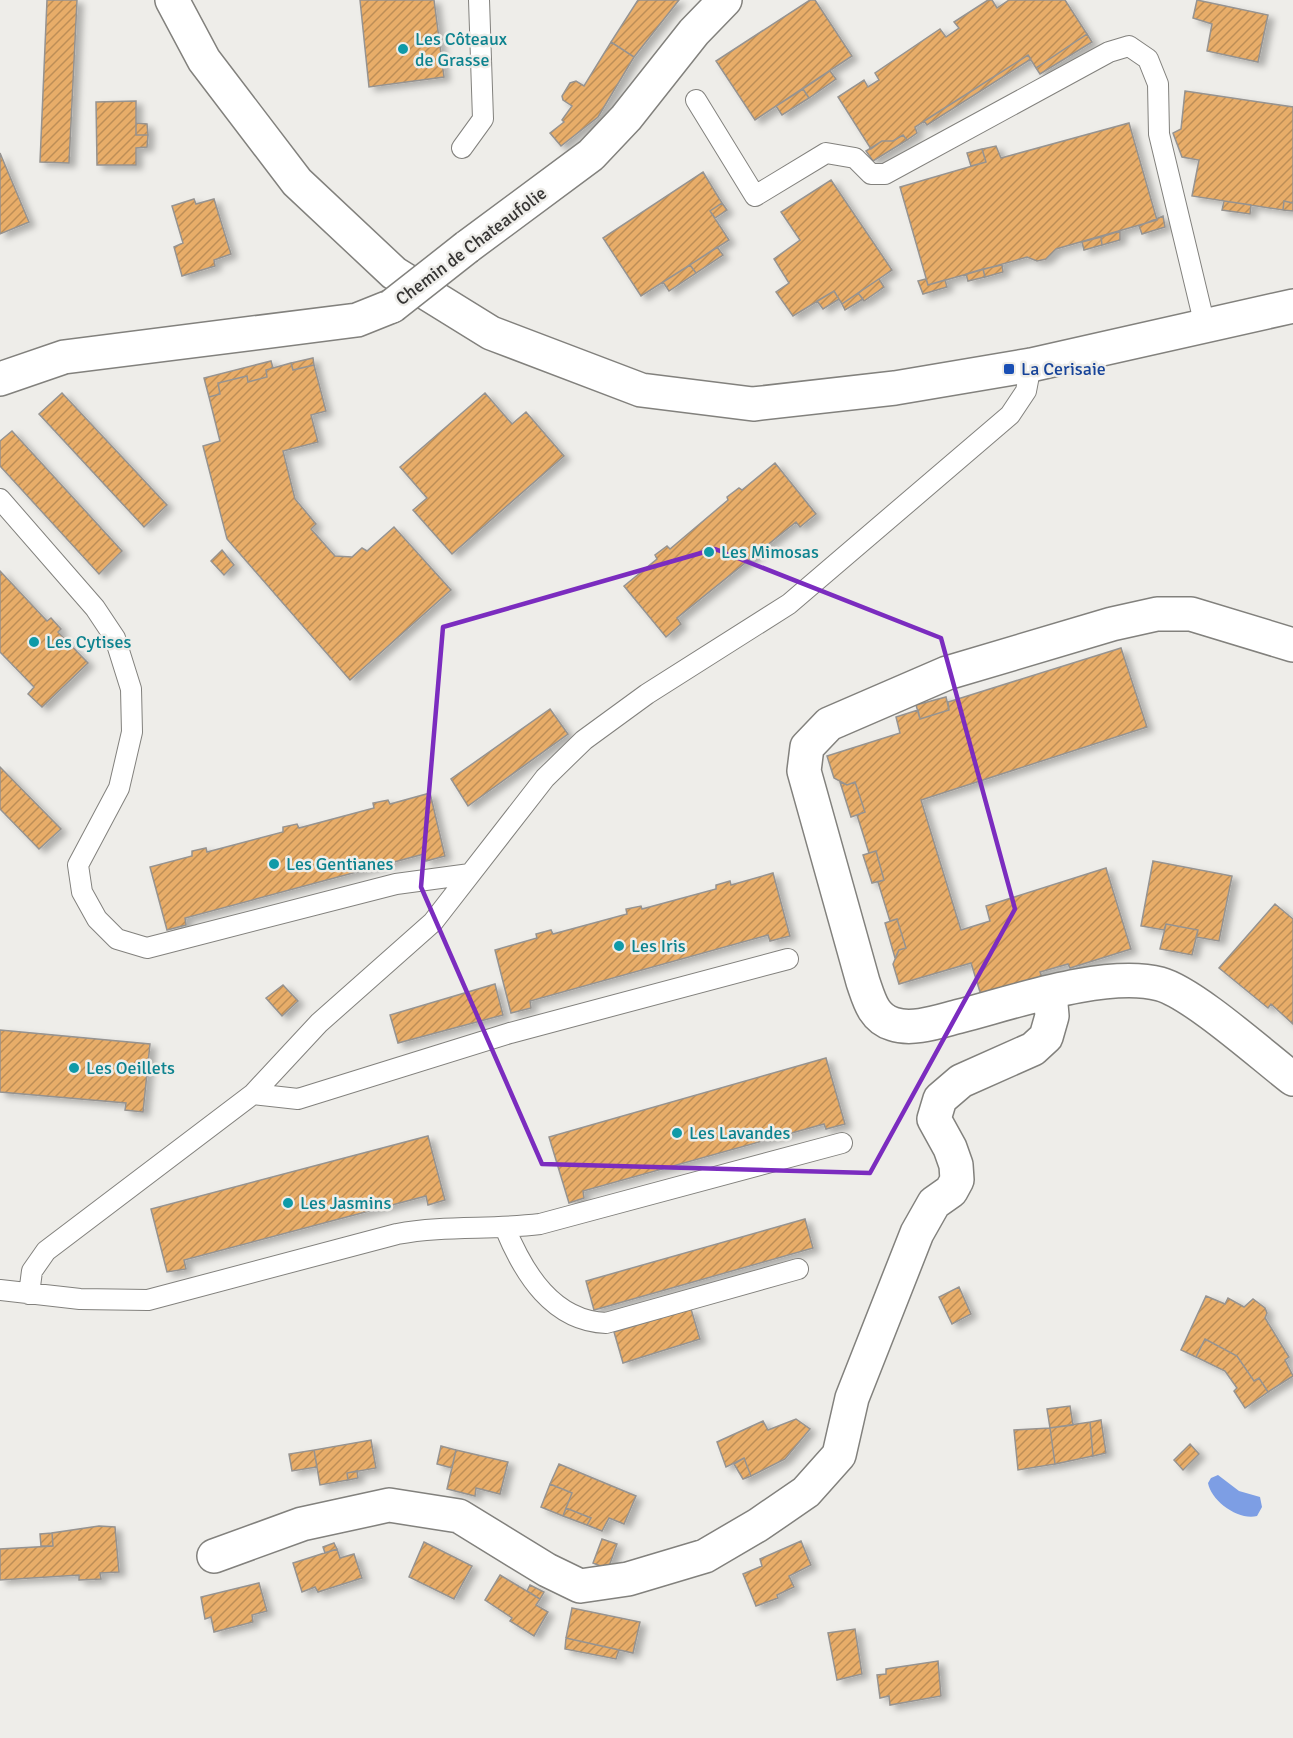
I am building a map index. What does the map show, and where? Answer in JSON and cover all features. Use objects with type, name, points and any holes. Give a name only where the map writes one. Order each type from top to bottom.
[{"type":"street","points":[[172,0],[204,60],[297,182],[394,273],[491,333],[641,390],[753,404],[895,388],[1031,365],[1293,306]]},
{"type":"street","name":"Chemin de Chateaufolie","points":[[0,379],[64,357],[357,320],[392,306],[591,155],[626,118],[694,32],[725,0]]},
{"type":"street","points":[[1293,645],[1191,614],[1156,614],[1112,624],[947,673],[829,724],[807,747],[804,771],[863,982],[874,1012],[893,1024],[926,1025],[1050,993],[1115,981],[1161,984],[1197,1004],[1293,1079]]},
{"type":"street","points":[[214,1556],[302,1524],[389,1505],[459,1516],[547,1570],[580,1586],[628,1579],[705,1556],[758,1525],[806,1492],[839,1455],[852,1398],[917,1233],[934,1203],[951,1191],[957,1180],[956,1165],[950,1148],[934,1119],[940,1099],[961,1081],[1033,1049],[1046,1037],[1052,1016],[1050,993]]},
{"type":"lane","points":[[462,148],[483,119],[479,0]]},
{"type":"lane","points":[[696,100],[755,196],[826,153],[855,158],[871,174],[885,174],[1109,52],[1129,46],[1148,59],[1158,84],[1159,134],[1205,326]]},
{"type":"lane","points":[[28,1294],[32,1271],[46,1251],[253,1094],[319,1023],[433,922],[545,778],[584,740],[647,694],[789,604],[982,442],[1010,415],[1026,391],[1031,365]]},
{"type":"lane","points":[[0,499],[100,615],[115,638],[131,689],[132,732],[119,788],[78,865],[82,892],[97,919],[117,939],[147,948],[396,884],[470,874]]},
{"type":"lane","points":[[253,1094],[298,1099],[510,1033],[788,959]]},
{"type":"lane","points":[[0,1290],[80,1299],[148,1300],[397,1234],[429,1228],[505,1228],[540,1224],[842,1143]]},
{"type":"lane","points":[[505,1228],[515,1252],[531,1279],[552,1302],[572,1316],[589,1322],[606,1323],[798,1269]]},
{"type":"highlighted area","points":[[715,549],[941,638],[1015,909],[870,1173],[542,1164],[421,887],[443,627]]},
{"type":"water","points":[[1218,1475],[1239,1491],[1260,1497],[1262,1507],[1257,1516],[1250,1517],[1234,1513],[1220,1503],[1210,1490],[1208,1483],[1211,1478]]},
{"type":"building","points":[[47,0],[77,0],[69,163],[40,162]]},
{"type":"building","name":"Les Côteaux de Grasse","points":[[360,0],[434,0],[444,77],[369,87]]},
{"type":"building","points":[[638,0],[679,0],[634,57],[611,42]]},
{"type":"building","points":[[810,0],[815,0],[852,56],[755,120],[716,61]]},
{"type":"building","points":[[988,0],[992,0],[997,8],[1009,0],[1065,0],[1087,34],[1036,68],[1028,55],[915,127],[917,133],[907,140],[903,135],[893,141],[882,141],[871,149],[838,97],[864,80],[868,87],[879,80],[875,73],[940,29],[946,37],[959,28],[954,22]]},
{"type":"building","points":[[1197,0],[1268,15],[1258,62],[1207,51],[1212,24],[1193,18]]},
{"type":"building","points":[[1087,34],[1092,42],[1040,74],[1036,68]]},
{"type":"building","points":[[611,42],[634,57],[598,117],[561,146],[550,133],[564,122],[562,120],[572,106],[563,100],[562,96],[570,83],[576,81],[584,86]]},
{"type":"building","points":[[1028,55],[1031,59],[927,125],[924,121]]},
{"type":"building","points":[[830,71],[836,79],[809,98],[803,89]]},
{"type":"building","points":[[803,89],[809,98],[782,115],[776,106]]},
{"type":"building","points":[[1185,91],[1293,107],[1293,203],[1284,201],[1283,210],[1192,196],[1199,160],[1182,157],[1173,133],[1181,129]]},
{"type":"building","points":[[136,101],[136,135],[148,135],[147,147],[136,148],[136,165],[97,165],[96,102]]},
{"type":"building","points":[[136,123],[147,124],[148,135],[136,135]]},
{"type":"building","points":[[1129,123],[1157,220],[1056,249],[1046,259],[1037,261],[1027,257],[928,285],[900,187],[986,162],[982,149],[996,146],[1001,158]]},
{"type":"building","points":[[903,135],[907,140],[873,161],[866,151],[882,141],[893,141]]},
{"type":"building","points":[[982,149],[986,162],[971,166],[967,153]]},
{"type":"building","points":[[0,153],[29,222],[0,234]]},
{"type":"building","points":[[703,172],[722,203],[710,211],[729,240],[641,296],[603,238]]},
{"type":"building","points":[[831,180],[892,270],[842,304],[834,291],[793,316],[776,292],[789,283],[774,259],[800,240],[781,212]]},
{"type":"building","points":[[194,199],[196,204],[214,199],[231,254],[214,260],[215,266],[182,276],[174,247],[183,243],[172,206]]},
{"type":"building","points":[[1224,201],[1251,205],[1250,214],[1222,210]]},
{"type":"building","points":[[1284,201],[1293,203],[1293,211],[1283,210]]},
{"type":"building","points":[[722,203],[727,210],[715,218],[710,211]]},
{"type":"building","points":[[1163,216],[1165,227],[1142,234],[1139,226]]},
{"type":"building","points":[[1120,231],[1120,240],[1102,245],[1101,237]]},
{"type":"building","points":[[1101,237],[1102,245],[1084,250],[1082,242]]},
{"type":"building","points":[[717,247],[723,255],[696,273],[690,265]]},
{"type":"building","points":[[690,265],[696,273],[669,291],[663,282]]},
{"type":"building","points":[[1002,265],[1003,272],[985,277],[983,269]]},
{"type":"building","points":[[983,269],[985,277],[968,281],[966,274]]},
{"type":"building","points":[[879,279],[884,287],[864,301],[858,293]]},
{"type":"building","points":[[926,279],[928,285],[945,280],[947,287],[923,294],[918,281]]},
{"type":"building","points":[[834,291],[839,299],[823,309],[817,301]]},
{"type":"building","points":[[858,293],[863,299],[845,310],[842,304]]},
{"type":"building","points":[[313,358],[314,365],[293,370],[291,363]]},
{"type":"building","points":[[271,361],[273,368],[266,370],[267,377],[248,382],[247,376],[218,383],[220,394],[209,397],[204,378]]},
{"type":"building","points":[[291,363],[293,370],[314,365],[326,411],[311,415],[318,442],[283,451],[295,499],[316,524],[311,529],[335,556],[352,557],[362,548],[367,551],[394,527],[451,590],[350,680],[227,539],[203,446],[220,441],[209,397],[220,394],[218,383],[247,376],[248,382],[267,377],[266,370]]},
{"type":"building","points":[[62,393],[167,505],[144,527],[39,414]]},
{"type":"building","points":[[485,393],[512,424],[526,412],[564,456],[452,554],[413,510],[427,498],[400,467]]},
{"type":"building","points":[[12,431],[122,551],[99,574],[0,466],[0,441]]},
{"type":"building","name":"Les Mimosas","points":[[775,463],[816,514],[800,527],[796,522],[677,618],[681,624],[666,637],[624,586],[657,559],[655,555],[667,546],[670,549],[728,500],[727,497],[739,488],[742,490]]},
{"type":"building","points":[[222,550],[234,565],[224,575],[211,561]]},
{"type":"building","name":"Les Cytises","points":[[0,571],[47,621],[51,618],[61,629],[58,632],[88,663],[42,707],[28,694],[34,687],[0,652]]},
{"type":"building","points":[[1121,648],[1147,727],[921,800],[961,930],[990,921],[986,906],[1106,868],[1131,949],[1070,968],[1068,964],[1040,972],[1042,977],[981,995],[971,963],[899,984],[893,964],[899,950],[906,948],[897,919],[890,921],[878,882],[884,880],[876,851],[869,853],[857,815],[865,812],[855,782],[847,785],[834,778],[827,756],[900,733],[896,717],[918,710],[920,719],[949,710],[948,702]]},
{"type":"building","points":[[946,697],[949,710],[920,719],[916,705]]},
{"type":"building","points":[[550,709],[568,734],[468,806],[451,779]]},
{"type":"building","points":[[0,767],[61,829],[39,849],[0,809]]},
{"type":"building","points":[[840,782],[847,785],[855,782],[865,812],[851,817]]},
{"type":"building","name":"Les Gentianes","points":[[430,793],[445,856],[426,861],[424,854],[185,918],[186,925],[167,930],[150,867],[192,856],[192,851],[206,848],[207,852],[283,832],[283,827],[297,824],[299,828],[374,808],[373,803],[388,800],[390,804]]},
{"type":"building","points":[[876,851],[884,880],[872,883],[863,855]]},
{"type":"building","points":[[1153,861],[1232,876],[1219,941],[1196,937],[1198,930],[1166,924],[1164,930],[1141,926]]},
{"type":"building","name":"Les Iris","points":[[773,873],[790,936],[770,941],[768,935],[530,1001],[531,1008],[511,1013],[495,950],[537,938],[536,934],[551,930],[553,934],[627,914],[626,909],[641,906],[642,909],[716,889],[716,885],[730,881],[731,885]]},
{"type":"building","points":[[1275,904],[1293,919],[1293,1024],[1271,1004],[1268,1008],[1219,968]]},
{"type":"building","points":[[897,919],[906,948],[899,950],[895,958],[885,923]]},
{"type":"building","points":[[1166,924],[1198,930],[1192,955],[1160,949]]},
{"type":"building","points":[[495,984],[503,1015],[398,1043],[390,1015]]},
{"type":"building","points":[[283,985],[298,1001],[282,1016],[266,998]]},
{"type":"building","name":"Les Oeillets","points":[[0,1030],[150,1044],[143,1112],[125,1110],[126,1103],[0,1092]]},
{"type":"building","name":"Les Lavandes","points":[[826,1058],[845,1124],[826,1129],[824,1124],[583,1191],[584,1198],[569,1203],[549,1137]]},
{"type":"building","name":"Les Jasmins","points":[[428,1136],[445,1200],[428,1205],[426,1196],[184,1260],[186,1269],[167,1272],[151,1209]]},
{"type":"building","points":[[805,1219],[813,1248],[594,1310],[586,1281]]},
{"type":"building","points":[[959,1287],[971,1314],[952,1324],[939,1297]]},
{"type":"building","points":[[1206,1296],[1225,1304],[1228,1298],[1244,1307],[1253,1299],[1265,1308],[1267,1313],[1265,1318],[1289,1357],[1285,1360],[1293,1376],[1268,1392],[1259,1378],[1254,1381],[1237,1356],[1205,1339],[1196,1357],[1181,1350]]},
{"type":"building","points":[[691,1309],[700,1339],[623,1363],[614,1332]]},
{"type":"building","points":[[1205,1339],[1237,1356],[1254,1381],[1259,1378],[1268,1392],[1245,1408],[1234,1391],[1237,1388],[1225,1371],[1196,1357]]},
{"type":"building","points":[[1070,1406],[1073,1425],[1050,1428],[1047,1409]]},
{"type":"building","points":[[796,1419],[810,1429],[785,1459],[751,1476],[744,1458],[726,1467],[717,1442],[763,1421],[768,1430]]},
{"type":"building","points":[[1101,1420],[1106,1453],[1093,1456],[1090,1422]]},
{"type":"building","points":[[1090,1422],[1093,1456],[1055,1464],[1050,1428]]},
{"type":"building","points":[[1050,1428],[1055,1464],[1018,1470],[1014,1430]]},
{"type":"building","points":[[371,1440],[376,1468],[347,1473],[348,1480],[320,1485],[314,1450]]},
{"type":"building","points":[[1190,1444],[1199,1454],[1183,1470],[1174,1460]]},
{"type":"building","points":[[441,1446],[456,1450],[452,1468],[437,1464]]},
{"type":"building","points":[[314,1450],[317,1467],[292,1471],[289,1454]]},
{"type":"building","points":[[456,1450],[508,1462],[500,1494],[476,1488],[475,1496],[447,1489]]},
{"type":"building","points":[[744,1458],[751,1476],[743,1479],[734,1464]]},
{"type":"building","points":[[559,1464],[636,1496],[624,1524],[609,1518],[602,1531],[587,1525],[591,1518],[566,1508],[572,1493],[550,1484]]},
{"type":"building","points":[[357,1471],[358,1478],[348,1480],[347,1473]]},
{"type":"building","points":[[550,1484],[572,1493],[563,1516],[541,1507]]},
{"type":"building","points":[[566,1508],[591,1518],[587,1525],[563,1516]]},
{"type":"building","points":[[99,1526],[115,1527],[119,1572],[100,1573],[101,1579],[79,1580],[79,1575],[0,1580],[0,1549],[53,1546],[52,1533]]},
{"type":"building","points":[[52,1533],[53,1546],[41,1546],[40,1534]]},
{"type":"building","points":[[602,1539],[617,1544],[608,1569],[593,1563]]},
{"type":"building","points":[[801,1541],[811,1565],[789,1576],[794,1587],[777,1595],[778,1598],[756,1606],[743,1574],[762,1566],[760,1559]]},
{"type":"building","points":[[424,1542],[472,1566],[454,1599],[409,1577]]},
{"type":"building","points":[[334,1543],[337,1549],[325,1553],[323,1547]]},
{"type":"building","points":[[337,1549],[340,1558],[354,1554],[362,1578],[318,1592],[315,1587],[302,1592],[293,1563]]},
{"type":"building","points":[[500,1575],[540,1599],[536,1605],[548,1612],[534,1636],[510,1621],[512,1618],[485,1600]]},
{"type":"building","points":[[259,1583],[267,1611],[252,1615],[253,1622],[214,1632],[211,1617],[205,1619],[201,1597]]},
{"type":"building","points":[[530,1585],[544,1592],[540,1599],[527,1591]]},
{"type":"building","points":[[572,1608],[640,1622],[633,1653],[566,1638]]},
{"type":"building","points":[[855,1629],[862,1674],[837,1680],[828,1633]]},
{"type":"building","points":[[566,1638],[619,1650],[616,1659],[565,1649]]},
{"type":"building","points":[[938,1661],[941,1696],[890,1705],[889,1696],[880,1698],[877,1675],[886,1674],[886,1669]]},
{"type":"place","name":"Les Côteaux de Grasse","points":[[403,49]]},
{"type":"place","name":"La Cerisaie","points":[[1009,369]]},
{"type":"place","name":"Les Mimosas","points":[[709,552]]},
{"type":"place","name":"Les Cytises","points":[[34,642]]},
{"type":"place","name":"Les Gentianes","points":[[274,864]]},
{"type":"place","name":"Les Iris","points":[[619,946]]},
{"type":"place","name":"Les Oeillets","points":[[74,1068]]},
{"type":"place","name":"Les Lavandes","points":[[677,1133]]},
{"type":"place","name":"Les Jasmins","points":[[288,1203]]}]
